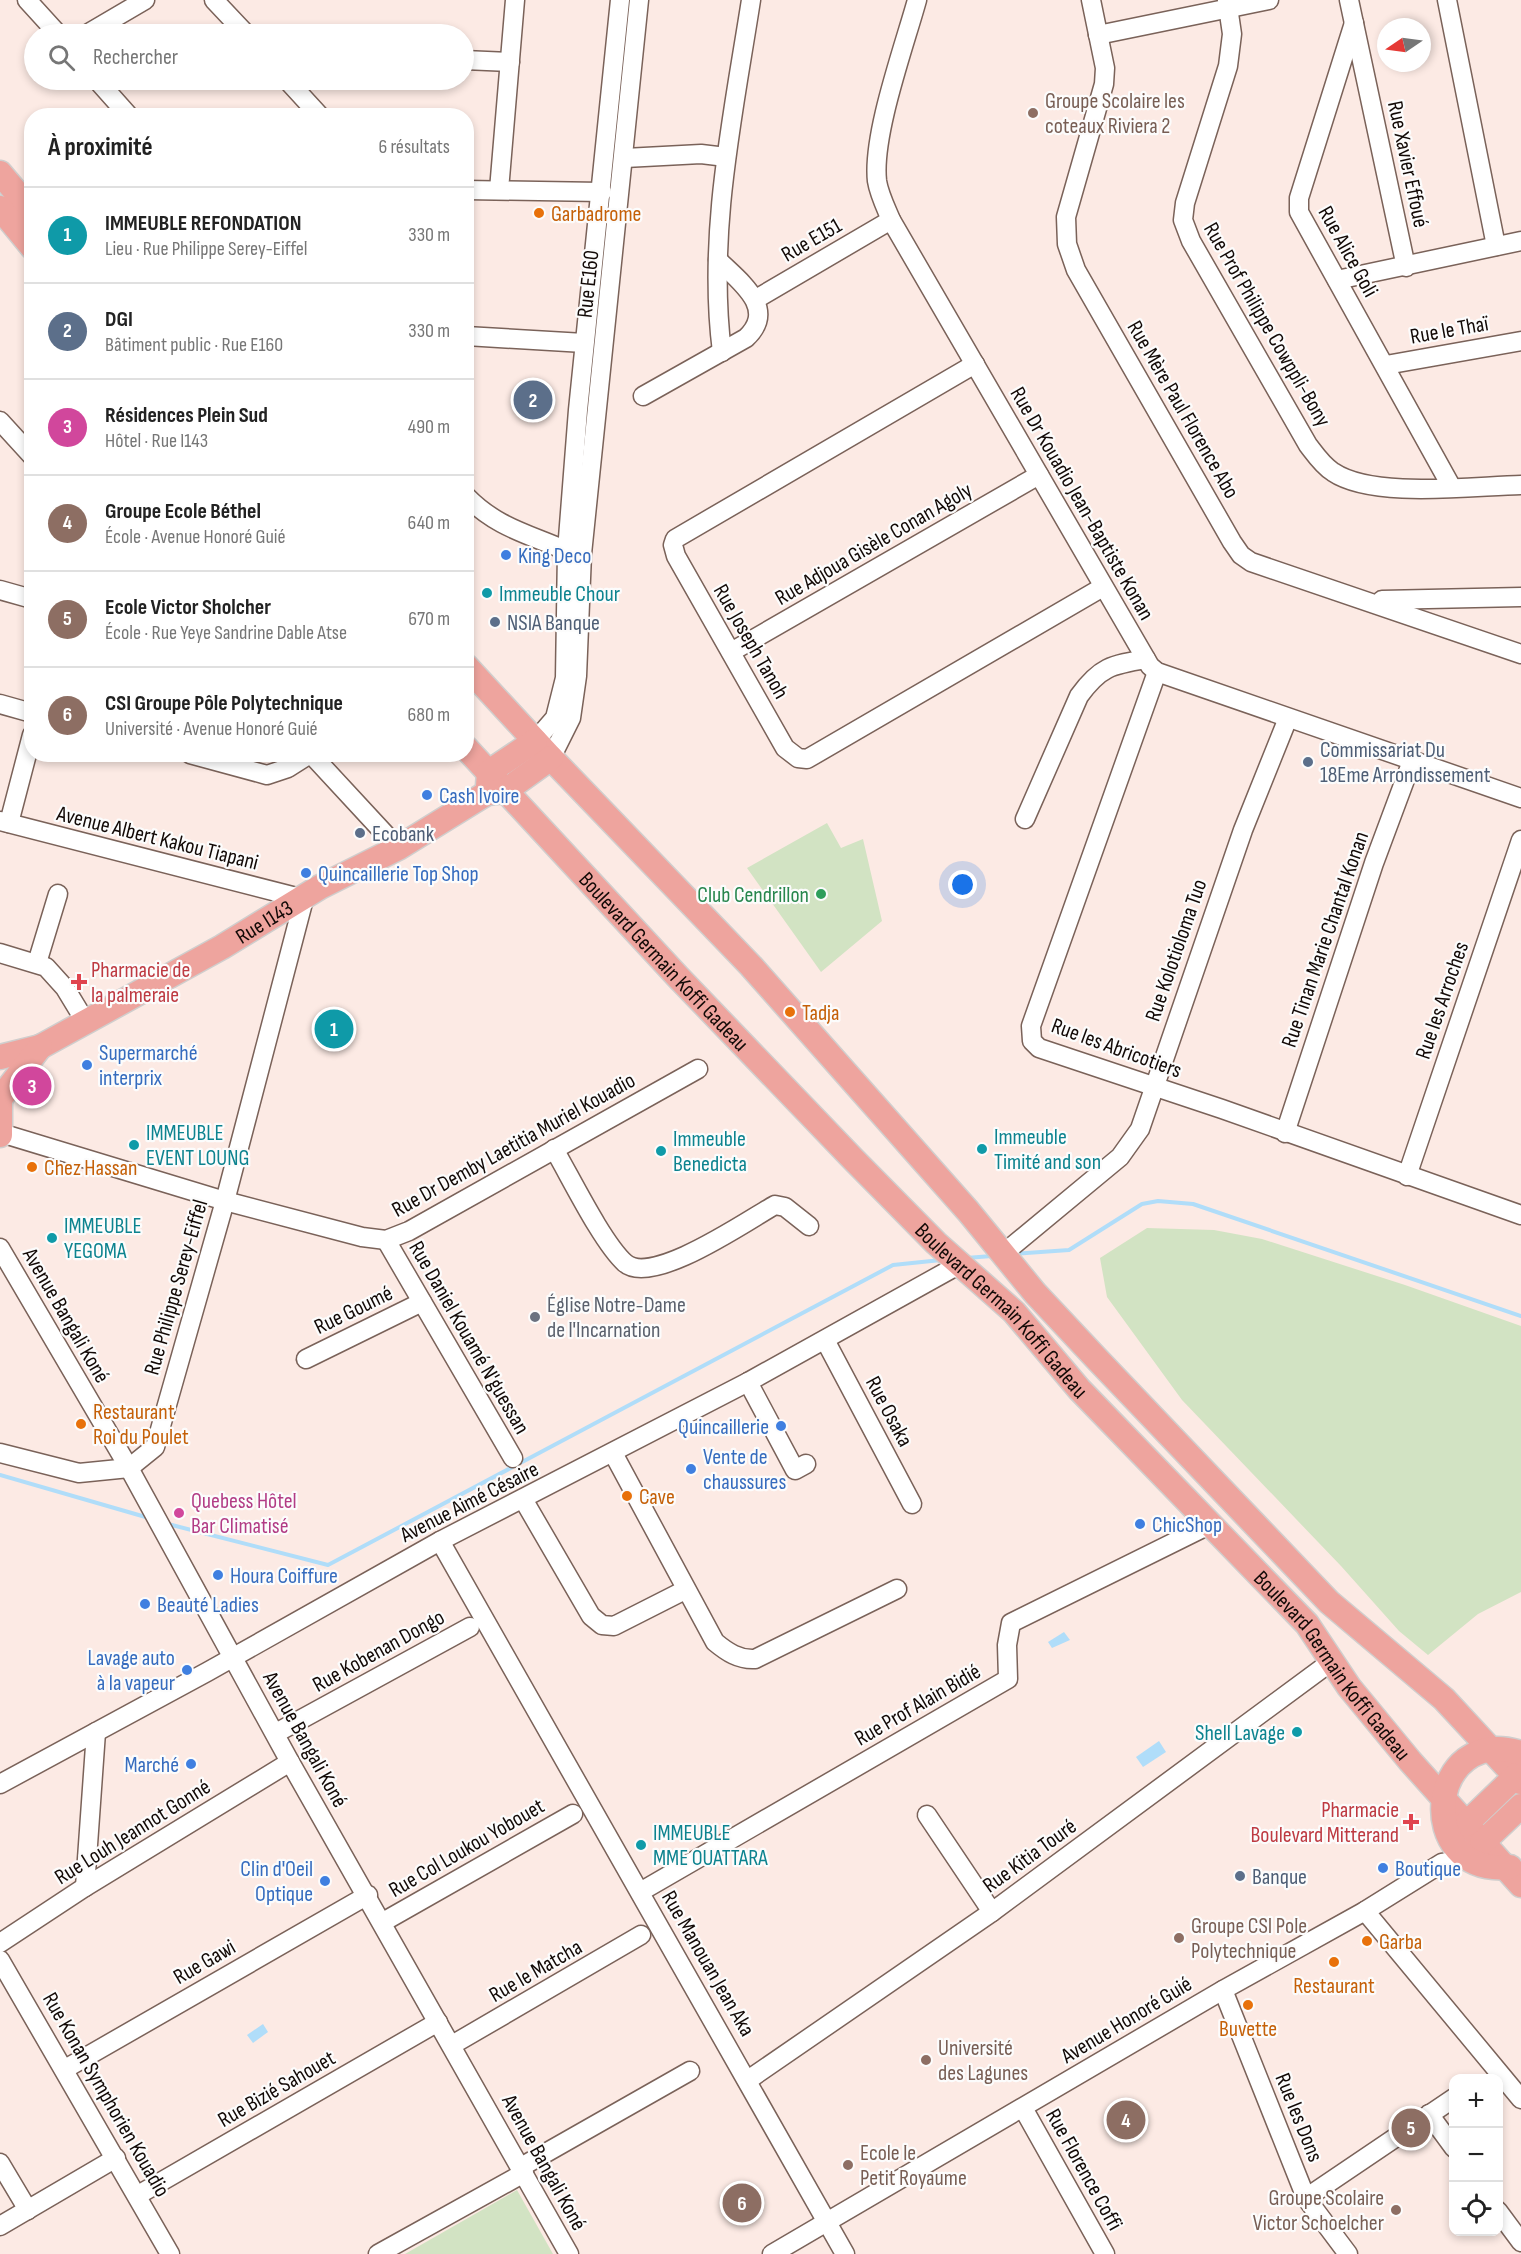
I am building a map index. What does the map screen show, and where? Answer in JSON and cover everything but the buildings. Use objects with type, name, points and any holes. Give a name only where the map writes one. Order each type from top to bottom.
[{"type":"main road","points":[[0,173],[24,202]]},
{"type":"main road","points":[[0,208],[24,237]]},
{"type":"main road","name":"Boulevard Germain Koffi Gadeau","points":[[474,674],[549,746],[751,966],[1004,1253],[1035,1293],[1329,1602],[1444,1699],[1491,1749],[1520,1771]]},
{"type":"main road","name":"Rue I143","points":[[0,1057],[40,1047],[304,899],[332,890],[494,785],[549,746]]},
{"type":"main road","name":"Boulevard Germain Koffi Gadeau","points":[[474,759],[494,785],[853,1159],[936,1243],[962,1263],[1014,1312],[1079,1389],[1307,1624],[1348,1687],[1442,1797],[1466,1841],[1513,1866],[1521,1885]]},
{"type":"main road","name":"Rue I143","points":[[0,1101],[40,1047]]},
{"type":"main road","points":[[0,1101],[0,1134]]},
{"type":"main road","points":[[1442,1797],[1458,1767],[1468,1758],[1491,1749]]},
{"type":"main road","points":[[1466,1841],[1520,1771]]},
{"type":"main road","points":[[1466,1841],[1521,1806]]},
{"type":"street","points":[[27,0],[49,24]]},
{"type":"street","points":[[104,24],[145,0]]},
{"type":"street","points":[[214,0],[237,24]]},
{"type":"street","points":[[499,190],[515,0]]},
{"type":"street","name":"Rue E160","points":[[549,746],[565,678],[567,552],[584,343],[602,192],[620,0]]},
{"type":"street","name":"Rue E160","points":[[549,746],[571,718],[577,676],[580,574],[625,158],[639,0]]},
{"type":"street","points":[[722,352],[716,291],[726,157],[751,0]]},
{"type":"street","name":"Rue Dr Kouadio Jean-Baptiste Konan","points":[[917,0],[879,137],[876,163],[877,183],[891,220],[1103,587],[1151,665]]},
{"type":"street","name":"Rue Mère Paul Florence Abo","points":[[1091,0],[1105,68],[1104,84],[1066,217],[1067,244],[1076,270],[1241,555],[1251,562],[1521,654]]},
{"type":"street","points":[[1098,35],[1227,4],[1269,0]]},
{"type":"street","name":"Rue Xavier Effoué","points":[[1349,0],[1406,267]]},
{"type":"street","points":[[1447,0],[1497,246]]},
{"type":"street","name":"Rue Prof Philippe Cowppli-Bony","points":[[1227,4],[1232,34],[1228,66],[1185,203],[1183,213],[1185,229],[1308,445],[1320,461],[1334,472],[1376,488],[1521,485]]},
{"type":"street","name":"Rue Alice Goli","points":[[1354,23],[1298,206],[1303,224],[1386,365],[1451,486]]},
{"type":"street","points":[[474,60],[510,62]]},
{"type":"street","points":[[107,90],[122,108]]},
{"type":"street","points":[[300,90],[314,108]]},
{"type":"street","points":[[625,158],[701,154],[726,157]]},
{"type":"street","points":[[474,190],[602,192]]},
{"type":"street","name":"Rue E151","points":[[756,299],[891,220]]},
{"type":"street","points":[[1337,279],[1406,267],[1521,241]]},
{"type":"street","points":[[643,396],[722,352],[755,329],[758,321],[756,299],[718,260]]},
{"type":"street","points":[[474,336],[584,343]]},
{"type":"street","name":"Rue le Thaï","points":[[1386,365],[1521,341]]},
{"type":"street","name":"Rue Joseph Tanoh","points":[[975,364],[675,539],[673,545],[676,556],[785,748],[798,758],[807,759],[1103,587]]},
{"type":"street","points":[[0,421],[24,447]]},
{"type":"street","name":"Rue Adjoua Gisèle Conan Agoly","points":[[731,652],[1038,475]]},
{"type":"street","points":[[474,503],[492,520],[509,529],[567,552],[580,574]]},
{"type":"street","points":[[0,590],[24,596]]},
{"type":"street","points":[[1371,601],[1521,597]]},
{"type":"street","points":[[1025,819],[1085,688],[1099,672],[1112,665],[1151,665],[1288,718],[1521,798]]},
{"type":"street","name":"Rue les Abricotiers","points":[[1151,665],[1030,1034],[1039,1047],[1521,1215]]},
{"type":"street","points":[[0,704],[24,711]]},
{"type":"street","name":"Rue Kolotioloma Tuo","points":[[1004,1253],[1120,1157],[1140,1129],[1156,1088],[1239,841],[1288,718]]},
{"type":"street","points":[[4,822],[24,760]]},
{"type":"street","name":"Rue Tinan Marie Chantal Konan","points":[[1285,1133],[1374,863],[1412,760]]},
{"type":"street","points":[[219,762],[267,775],[288,768],[297,762]]},
{"type":"street","points":[[317,762],[398,848]]},
{"type":"street","name":"Avenue Albert Kakou Tiapani","points":[[4,822],[304,899]]},
{"type":"street","name":"Rue les Arroches","points":[[1407,1176],[1521,840]]},
{"type":"street","points":[[37,963],[58,894]]},
{"type":"street","name":"Rue Philippe Serey-Eiffel","points":[[129,1468],[154,1447],[225,1201],[304,899]]},
{"type":"street","points":[[0,954],[37,963],[54,975],[86,1021]]},
{"type":"street","name":"Rue Dr Demby Laetitia Muriel Kouadio","points":[[0,1134],[225,1201],[362,1237],[386,1240],[409,1231],[698,1069]]},
{"type":"street","points":[[554,1149],[609,1242],[626,1263],[634,1267],[659,1267],[680,1259],[775,1205],[785,1207],[809,1226]]},
{"type":"street","name":"Rue Daniel Kouamé N'guessan","points":[[386,1240],[513,1458]]},
{"type":"street","name":"Avenue Bangali Koné","points":[[0,1248],[129,1468],[290,1762],[368,1895],[569,2254]]},
{"type":"street","name":"Avenue Aimé Césaire","points":[[0,1784],[440,1541],[748,1382],[962,1263]]},
{"type":"street","name":"Rue Goumé","points":[[306,1359],[422,1302]]},
{"type":"street","name":"Rue Osaka","points":[[825,1340],[912,1504]]},
{"type":"street","points":[[748,1382],[795,1470],[806,1464]]},
{"type":"street","points":[[0,1453],[79,1473],[129,1468]]},
{"type":"street","points":[[613,1453],[715,1642],[745,1660],[755,1659],[897,1589]]},
{"type":"street","points":[[523,1499],[591,1616],[602,1625],[614,1626],[685,1590]]},
{"type":"street","name":"Rue Prof Alain Bidié","points":[[640,1892],[1008,1679],[1007,1645],[1011,1623],[1211,1524]]},
{"type":"street","name":"Rue Manouan Jean Aka","points":[[440,1541],[748,2079],[845,2254]]},
{"type":"street","name":"Rue Kobenan Dongo","points":[[276,1733],[470,1627]]},
{"type":"street","name":"Rue Kitia Touré","points":[[748,2079],[992,1912],[1332,1661]]},
{"type":"street","points":[[84,1887],[96,1732]]},
{"type":"street","name":"Rue Louh Jeannot Gonné","points":[[0,1943],[84,1887],[290,1762]]},
{"type":"street","name":"Rue Col Loukou Yobouet","points":[[383,1922],[573,1814]]},
{"type":"street","points":[[927,1815],[992,1912]]},
{"type":"street","name":"Avenue Honoré Guié","points":[[772,2254],[1223,1990],[1365,1911],[1442,1863],[1466,1841]]},
{"type":"street","name":"Rue Gawi","points":[[65,2069],[368,1895]]},
{"type":"street","points":[[1365,1911],[1490,2074]]},
{"type":"street","name":"Rue le Matcha","points":[[452,2045],[641,1935]]},
{"type":"street","name":"Rue Konan Symphorien Kouadio","points":[[0,1960],[138,2195],[170,2254]]},
{"type":"street","name":"Rue les Dons","points":[[1223,1990],[1306,2198],[1348,2254]]},
{"type":"street","name":"Rue Bizié Sahouet","points":[[138,2195],[438,2022]]},
{"type":"street","points":[[378,2254],[690,2072]]},
{"type":"street","points":[[1503,2084],[1521,2099]]},
{"type":"street","points":[[1306,2198],[1449,2101]]},
{"type":"street","name":"Rue Florence Coffi","points":[[1023,2108],[1105,2254]]},
{"type":"street","points":[[1429,2114],[1449,2141]]},
{"type":"street","points":[[0,2226],[116,2158]]},
{"type":"street","points":[[0,2163],[28,2210]]},
{"type":"street","points":[[1503,2218],[1521,2242]]},
{"type":"green space","name":"Club Cendrillon","points":[[827,823],[841,848],[863,839],[882,921],[821,972],[747,868]]},
{"type":"green space","points":[[1147,1228],[1214,1230],[1262,1239],[1405,1285],[1521,1326],[1521,1592],[1478,1614],[1428,1655],[1399,1631],[1341,1566],[1182,1400],[1107,1297],[1100,1258]]},
{"type":"green space","points":[[517,2190],[553,2254],[405,2254]]},
{"type":"water","points":[[1064,1632],[1070,1640],[1052,1648],[1048,1642]]},
{"type":"water","points":[[1159,1741],[1166,1752],[1143,1767],[1136,1757]]},
{"type":"water","points":[[263,2024],[268,2032],[253,2043],[247,2035]]},
{"type":"waterway","points":[[1014,1254],[1069,1250],[1142,1204],[1158,1201],[1193,1204],[1521,1316]]},
{"type":"waterway","points":[[966,1258],[992,1256]]},
{"type":"waterway","points":[[168,1524],[328,1565],[893,1265],[941,1260]]},
{"type":"waterway","points":[[0,1475],[149,1518]]},
{"type":"place","name":"Groupe Scolaire les coteaux Riviera 2","points":[[1033,113]]},
{"type":"place","name":"Garbadrome","points":[[539,213]]},
{"type":"place","name":"DGI","points":[[533,400]]},
{"type":"place","name":"King Deco","points":[[506,555]]},
{"type":"place","name":"Immeuble Chour","points":[[487,593]]},
{"type":"place","name":"NSIA Banque","points":[[495,622]]},
{"type":"place","name":"Commissariat Du 18Eme Arrondissement","points":[[1308,762]]},
{"type":"place","name":"Cash Ivoire","points":[[427,795]]},
{"type":"place","name":"Ecobank","points":[[360,833]]},
{"type":"place","name":"Quincaillerie Top Shop","points":[[306,873]]},
{"type":"place","name":"Club Cendrillon","points":[[821,894]]},
{"type":"place","name":"Pharmacie de la palmeraie","points":[[79,982]]},
{"type":"place","name":"Tadja","points":[[790,1012]]},
{"type":"place","name":"IMMEUBLE REFONDATION","points":[[334,1029]]},
{"type":"place","name":"Supermarché interprix","points":[[87,1065]]},
{"type":"place","name":"Résidences Plein Sud","points":[[32,1086]]},
{"type":"place","name":"IMMEUBLE EVENT LOUNG","points":[[134,1145]]},
{"type":"place","name":"Immeuble Timité and son","points":[[982,1149]]},
{"type":"place","name":"Immeuble Benedicta","points":[[661,1151]]},
{"type":"place","name":"Chez Hassan","points":[[32,1167]]},
{"type":"place","name":"IMMEUBLE YEGOMA","points":[[52,1238]]},
{"type":"place","name":"Église Notre-Dame de l'Incarnation","points":[[535,1317]]},
{"type":"place","name":"Restaurant Roi du Poulet","points":[[81,1424]]},
{"type":"place","name":"Quincaillerie","points":[[781,1426]]},
{"type":"place","name":"Vente de chaussures","points":[[691,1469]]},
{"type":"place","name":"Cave","points":[[627,1496]]},
{"type":"place","name":"Quebess Hôtel Bar Climatisé","points":[[179,1513]]},
{"type":"place","name":"ChicShop","points":[[1140,1524]]},
{"type":"place","name":"Houra Coiffure","points":[[218,1575]]},
{"type":"place","name":"Beauté Ladies","points":[[145,1604]]},
{"type":"place","name":"Lavage auto à la vapeur","points":[[187,1670]]},
{"type":"place","name":"Shell Lavage","points":[[1297,1732]]},
{"type":"place","name":"Marché","points":[[191,1764]]},
{"type":"place","name":"Pharmacie Boulevard Mitterand","points":[[1411,1822]]},
{"type":"place","name":"IMMEUBLE MME OUATTARA","points":[[641,1845]]},
{"type":"place","name":"Boutique","points":[[1383,1868]]},
{"type":"place","name":"Banque","points":[[1240,1876]]},
{"type":"place","name":"Clin d'Oeil Optique","points":[[325,1881]]},
{"type":"place","name":"Groupe CSI Pole Polytechnique","points":[[1179,1938]]},
{"type":"place","name":"Garba","points":[[1367,1941]]},
{"type":"place","name":"Restaurant","points":[[1334,1962]]},
{"type":"place","name":"Buvette","points":[[1248,2005]]},
{"type":"place","name":"Université des Lagunes","points":[[926,2060]]},
{"type":"place","name":"Groupe Ecole Béthel","points":[[1126,2120]]},
{"type":"place","name":"Ecole Victor Sholcher","points":[[1411,2128]]},
{"type":"place","name":"Ecole le Petit Royaume","points":[[848,2165]]},
{"type":"place","name":"CSI Groupe Pôle Polytechnique","points":[[742,2203]]},
{"type":"place","name":"Groupe Scolaire Victor Schoelcher","points":[[1396,2210]]}]
